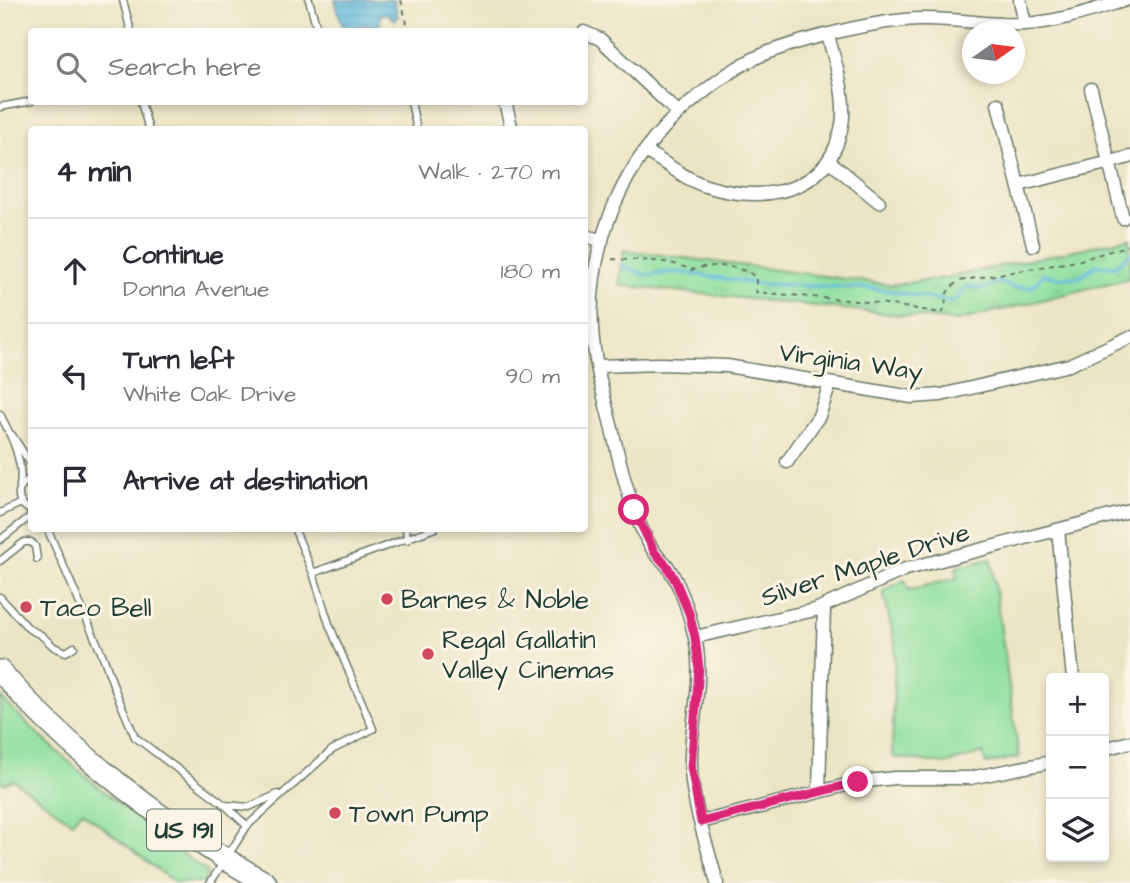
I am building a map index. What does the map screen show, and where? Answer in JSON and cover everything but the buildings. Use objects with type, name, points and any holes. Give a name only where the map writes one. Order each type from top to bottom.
[{"type":"highway","name":"US 191","points":[[0,671],[33,706],[106,772],[226,860],[267,883]]},
{"type":"street","points":[[1020,0],[1024,21]]},
{"type":"street","points":[[1025,24],[1060,18],[1126,0]]},
{"type":"street","points":[[717,883],[701,822],[691,767],[699,680],[699,656],[695,637],[689,613],[676,582],[655,553],[634,510],[598,366],[592,327],[592,300],[602,241],[622,186],[645,151],[665,124],[725,74],[766,54],[828,35],[919,19],[962,21]]},
{"type":"street","points":[[588,34],[600,39],[678,113]]},
{"type":"street","points":[[645,151],[705,186],[758,195],[799,186],[829,161],[839,138],[844,109],[828,35]]},
{"type":"street","points":[[1091,89],[1123,218]]},
{"type":"street","points":[[998,104],[1033,245]]},
{"type":"street","points":[[506,105],[511,126]]},
{"type":"street","points":[[1018,185],[1130,157]]},
{"type":"street","points":[[829,161],[879,202]]},
{"type":"street","points":[[588,236],[602,241]]},
{"type":"street","name":"Virginia Way","points":[[598,366],[727,366],[912,397],[941,395],[1069,365],[1130,337]]},
{"type":"street","points":[[787,462],[819,416],[830,384]]},
{"type":"street","name":"Silver Maple Drive","points":[[695,637],[824,607],[906,569],[1130,511]]},
{"type":"street","points":[[1058,530],[1072,673]]},
{"type":"street","points":[[819,792],[824,607]]},
{"type":"street","points":[[1109,748],[1130,742]]},
{"type":"street","points":[[701,822],[883,778],[970,779],[1046,763]]},
{"type":"lane","points":[[122,0],[130,28]]},
{"type":"lane","points":[[309,0],[317,28]]},
{"type":"lane","points":[[0,107],[28,102]]},
{"type":"lane","points":[[142,105],[148,126]]},
{"type":"lane","points":[[412,105],[416,126]]},
{"type":"lane","points":[[0,414],[9,431],[20,466],[18,495],[21,503],[28,509]]},
{"type":"lane","points":[[9,431],[28,459]]},
{"type":"lane","points":[[20,486],[28,481]]},
{"type":"lane","points":[[0,513],[21,503]]},
{"type":"lane","points":[[0,541],[28,516]]},
{"type":"lane","points":[[49,532],[135,737],[247,825]]},
{"type":"lane","points":[[54,532],[56,546]]},
{"type":"lane","points":[[210,883],[247,825],[332,750],[373,729],[329,624],[313,573],[296,532]]},
{"type":"lane","points":[[406,532],[407,540]]},
{"type":"lane","points":[[313,573],[426,532]]},
{"type":"lane","points":[[0,561],[24,542],[31,542],[35,546],[37,559]]},
{"type":"lane","points":[[0,597],[29,629],[41,635],[54,647],[66,652],[74,647]]},
{"type":"lane","points":[[225,806],[249,807],[283,792]]},
{"type":"path","points":[[401,0],[408,28]]},
{"type":"path","points":[[598,258],[660,260],[680,264],[691,270],[704,265],[722,267],[749,272],[756,277],[756,292],[879,303],[942,313],[946,307],[945,296],[949,288],[959,281],[1077,261],[1130,245]]},
{"type":"green space","points":[[1130,238],[1130,278],[957,321],[619,285],[624,250],[891,285],[945,278]]},
{"type":"green space","points":[[991,559],[1019,757],[986,764],[983,753],[945,764],[892,757],[895,643],[883,591],[905,580],[909,590],[957,578],[956,567]]},
{"type":"green space","points":[[0,697],[100,789],[207,872],[204,883],[175,883],[82,811],[72,822],[13,780],[4,784],[0,779]]},
{"type":"water","points":[[335,0],[394,0],[398,18],[394,20],[387,13],[380,15],[380,28],[368,28],[366,25],[345,28]]},
{"type":"waterway","points":[[620,265],[646,275],[678,272],[760,284],[872,288],[953,302],[967,286],[982,289],[999,282],[1013,287],[1032,287],[1044,274],[1059,278],[1081,277],[1094,266],[1116,266],[1130,253]]},
{"type":"place","name":"Barnes & Noble","points":[[387,599]]},
{"type":"place","name":"Taco Bell","points":[[26,607]]},
{"type":"place","name":"Regal Gallatin Valley Cinemas","points":[[428,654]]},
{"type":"place","name":"Town Pump","points":[[335,813]]},
{"type":"route","points":[[634,510],[655,553],[676,582],[689,613],[695,637],[699,668],[691,767],[701,822],[858,782]]}]
